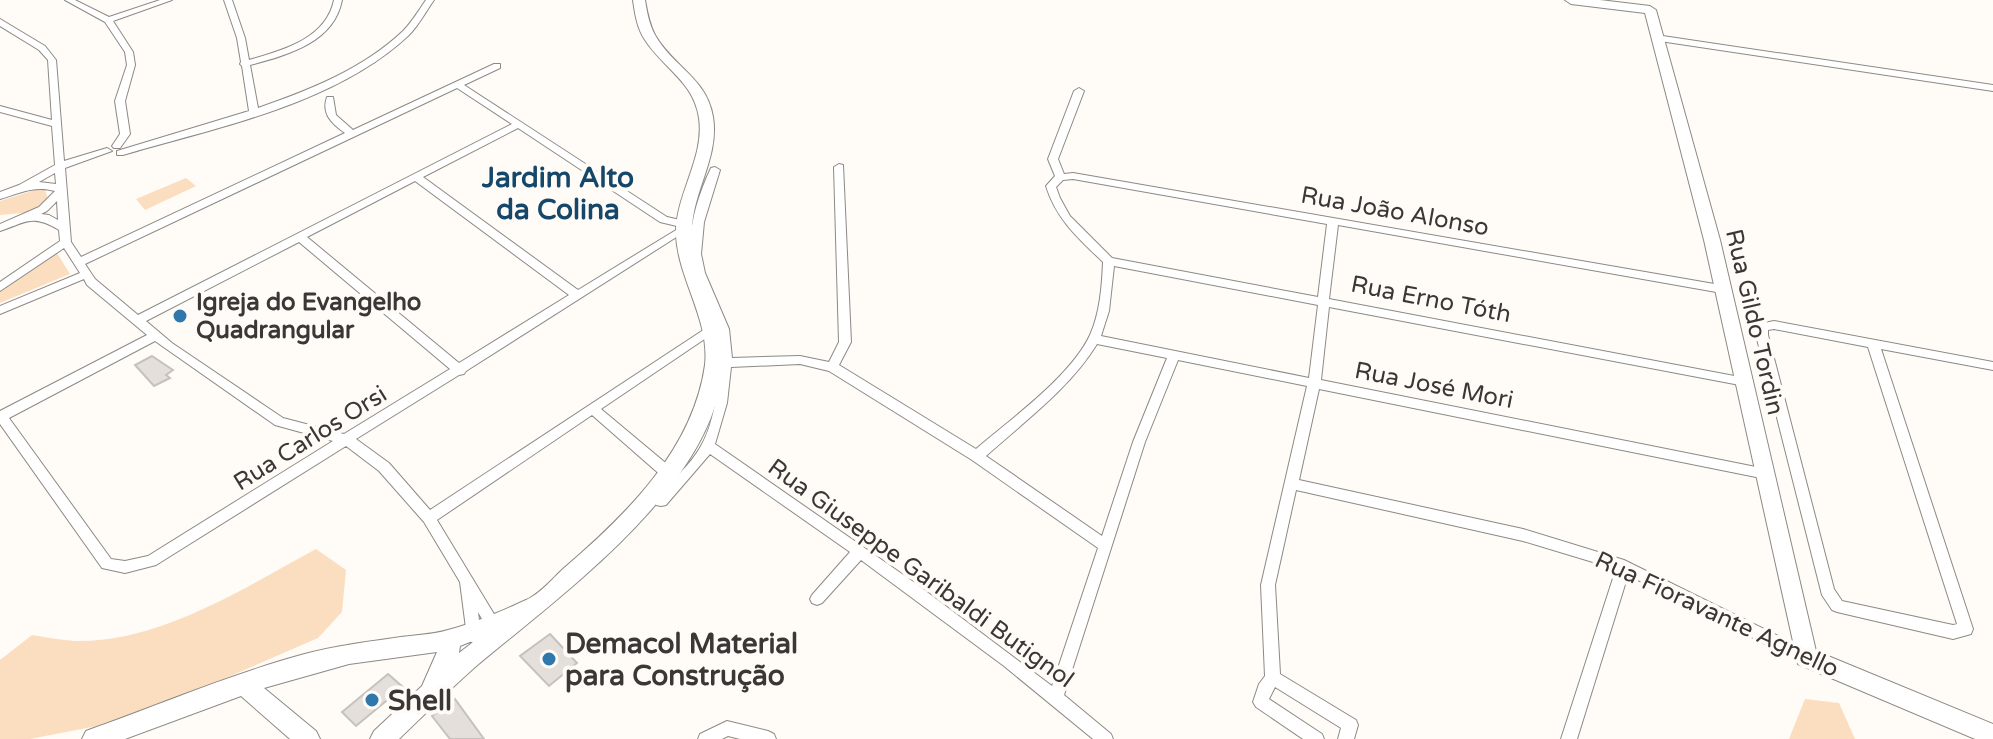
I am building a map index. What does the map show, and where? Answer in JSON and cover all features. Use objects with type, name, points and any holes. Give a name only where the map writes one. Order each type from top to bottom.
[{"type":"main road","points":[[382,739],[486,634],[545,596],[595,553],[669,474],[707,392],[714,363],[711,329],[686,259],[685,227],[706,133],[702,96],[694,84],[647,38],[641,25],[639,0]]},
{"type":"main road","points":[[1571,0],[1648,5]]},
{"type":"main road","name":"Rua Gildo Tordin","points":[[1648,5],[1712,240],[1806,657]]},
{"type":"main road","points":[[94,739],[287,669],[349,654],[486,634]]},
{"type":"main road","points":[[370,739],[442,672],[450,640]]},
{"type":"main road","name":"Rua Fioravante Agnello","points":[[1806,657],[1993,735]]},
{"type":"main road","points":[[243,684],[308,739]]},
{"type":"street","points":[[69,0],[108,20],[124,40],[131,65],[120,101],[125,134],[116,150]]},
{"type":"street","points":[[108,20],[168,0]]},
{"type":"street","points":[[228,0],[241,38],[253,107]]},
{"type":"street","points":[[244,64],[287,52],[318,33],[336,13],[338,0]]},
{"type":"street","points":[[253,107],[364,60],[402,32],[416,16],[424,0]]},
{"type":"street","points":[[0,196],[116,150],[326,85],[367,65],[410,32],[422,19],[430,0]]},
{"type":"street","points":[[0,22],[42,48],[52,60],[66,242],[82,269],[155,336],[279,422],[348,440],[384,467],[429,518],[466,576],[486,634]]},
{"type":"street","points":[[1657,41],[1993,90]]},
{"type":"street","points":[[0,310],[497,66]]},
{"type":"street","points":[[457,84],[664,220],[685,227]]},
{"type":"street","points":[[977,456],[1051,389],[1094,339],[1108,280],[1109,261],[1065,219],[1055,202],[1051,186],[1060,177],[1053,159],[1079,91]]},
{"type":"street","points":[[330,99],[328,108],[331,118],[353,135]]},
{"type":"street","points":[[0,109],[56,124]]},
{"type":"street","points":[[138,320],[517,125]]},
{"type":"street","points":[[832,367],[845,342],[839,167]]},
{"type":"street","points":[[661,501],[708,446],[723,387],[723,330],[696,257],[696,228],[715,170]]},
{"type":"street","name":"Rua João Alonso","points":[[1060,177],[1073,176],[1722,289]]},
{"type":"street","points":[[417,178],[578,296]]},
{"type":"street","points":[[24,186],[50,184],[62,190]]},
{"type":"street","points":[[0,228],[14,219],[43,209],[62,190]]},
{"type":"street","points":[[0,219],[45,217],[64,228]]},
{"type":"street","points":[[1316,739],[1261,702],[1264,689],[1273,678],[1268,585],[1294,484],[1314,384],[1333,220]]},
{"type":"street","name":"Rua Carlos Orsi","points":[[0,416],[97,555],[107,564],[125,567],[151,561],[460,371],[685,227]]},
{"type":"street","points":[[301,238],[460,371]]},
{"type":"street","points":[[0,287],[66,242]]},
{"type":"street","name":"Rua Erno Tóth","points":[[1109,261],[1745,382]]},
{"type":"street","points":[[1873,344],[1966,629],[1953,632],[1837,606],[1827,591],[1762,335],[1763,327],[1774,325],[1873,344],[1992,368]]},
{"type":"street","points":[[429,518],[711,329]]},
{"type":"street","points":[[0,416],[155,336]]},
{"type":"street","name":"Rua José Mori","points":[[1094,339],[1766,474]]},
{"type":"street","points":[[1056,697],[1139,442],[1175,354]]},
{"type":"street","points":[[725,363],[800,360],[832,367],[977,456],[1104,545]]},
{"type":"street","points":[[594,410],[669,474]]},
{"type":"street","name":"Rua Giuseppe Garibaldi Butignol","points":[[708,446],[860,551],[1056,697],[1105,739]]},
{"type":"street","name":"Rua Fioravante Agnello","points":[[1294,484],[1523,535],[1624,566],[1806,657]]},
{"type":"street","points":[[817,599],[860,551]]},
{"type":"street","points":[[1569,739],[1624,566]]},
{"type":"street","points":[[466,576],[486,634]]},
{"type":"street","points":[[1273,678],[1350,725],[1346,739]]},
{"type":"street","points":[[706,739],[727,728],[768,739]]},
{"type":"shaded area","points":[[186,178],[196,186],[145,210],[136,199]]},
{"type":"shaded area","points":[[45,190],[48,199],[32,212],[0,215],[0,201]]},
{"type":"shaded area","points":[[57,253],[70,274],[0,303],[0,291]]},
{"type":"shaded area","points":[[316,549],[346,570],[342,612],[318,638],[166,704],[102,725],[30,739],[0,739],[0,660],[32,635],[75,641],[138,633],[230,596]]},
{"type":"shaded area","points":[[1805,699],[1839,703],[1855,739],[1789,739]]},
{"type":"building","points":[[152,356],[173,370],[166,375],[170,378],[154,386],[135,365]]},
{"type":"building","name":"Demacol Material para Construção","points":[[550,634],[577,663],[549,686],[520,656]]},
{"type":"building","name":"Shell","points":[[388,674],[403,687],[356,726],[342,712]]},
{"type":"building","points":[[455,699],[484,739],[450,739],[432,716]]},
{"type":"place","name":"Igreja do Evangelho Quadrangular","points":[[180,316]]},
{"type":"place","name":"Demacol Material para Construção","points":[[549,659]]},
{"type":"place","name":"Shell","points":[[372,700]]},
{"type":"district","name":"Jardim Alto da Colina","points":[[558,193]]}]
